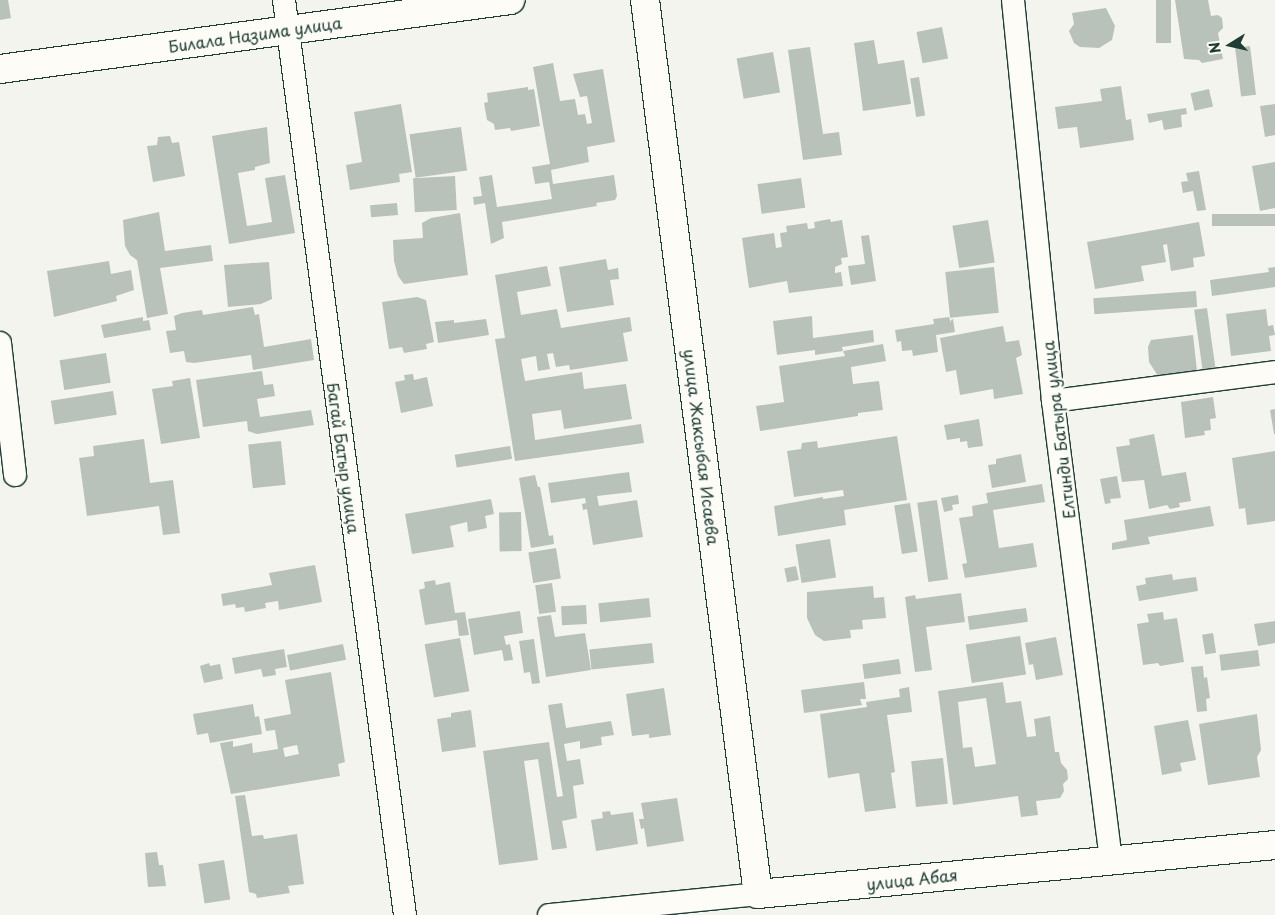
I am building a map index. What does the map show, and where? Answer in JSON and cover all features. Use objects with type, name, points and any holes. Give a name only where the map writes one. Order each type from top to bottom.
[{"type":"street","name":"Багай Батыр улица","points":[[284,0],[406,915]]},
{"type":"street","name":"Билала Назима улица","points":[[0,69],[510,0]]},
{"type":"street","name":"улица Жаксыбая Исаева","points":[[645,0],[758,894]]},
{"type":"street","name":"Елтинди Батыра улица","points":[[1013,0],[1053,401],[1111,859]]},
{"type":"street","points":[[0,343],[16,475]]},
{"type":"street","points":[[1053,401],[1275,372]]},
{"type":"street","name":"улица Абая","points":[[549,915],[1275,844]]},
{"type":"building","points":[[0,0],[8,0],[11,18],[0,20]]},
{"type":"building","points":[[1156,0],[1171,0],[1171,43],[1156,43]]},
{"type":"building","points":[[1175,0],[1208,0],[1211,16],[1218,15],[1222,18],[1223,28],[1218,33],[1223,59],[1202,63],[1199,60],[1184,59]]},
{"type":"building","points":[[1106,8],[1115,26],[1112,40],[1099,48],[1080,47],[1074,43],[1069,31],[1074,24],[1072,13]]},
{"type":"building","points":[[942,27],[948,58],[923,63],[916,32]]},
{"type":"building","points":[[874,40],[878,64],[904,60],[911,104],[863,111],[854,43]]},
{"type":"building","points":[[1250,46],[1256,95],[1241,96],[1235,48]]},
{"type":"building","points":[[810,47],[823,134],[839,132],[842,155],[803,160],[788,50]]},
{"type":"building","points":[[773,52],[780,92],[744,99],[737,58]]},
{"type":"building","points":[[553,63],[560,101],[575,99],[578,115],[585,114],[587,124],[592,123],[587,96],[580,97],[573,74],[603,69],[615,142],[587,147],[589,162],[551,170],[553,184],[614,175],[617,196],[615,200],[596,203],[597,206],[502,222],[504,238],[491,244],[485,203],[474,205],[473,197],[482,196],[479,177],[492,175],[497,207],[552,199],[549,182],[535,184],[532,167],[550,164],[533,67]]},
{"type":"building","points":[[919,77],[925,116],[916,117],[910,78]]},
{"type":"building","points":[[1121,86],[1126,120],[1131,119],[1134,140],[1080,148],[1077,127],[1058,129],[1055,107],[1102,101],[1100,89]]},
{"type":"building","points":[[528,87],[528,90],[534,89],[540,126],[511,131],[510,128],[495,130],[494,124],[487,120],[484,103],[488,102],[487,93]]},
{"type":"building","points":[[1209,89],[1213,107],[1195,111],[1190,93]]},
{"type":"building","points":[[401,104],[412,172],[399,174],[400,182],[350,190],[346,165],[362,162],[354,112]]},
{"type":"building","points":[[1275,104],[1275,135],[1265,137],[1260,106]]},
{"type":"building","points":[[1186,108],[1187,114],[1181,115],[1182,127],[1164,130],[1162,120],[1149,123],[1147,114]]},
{"type":"building","points":[[267,127],[270,163],[255,167],[255,170],[238,173],[247,226],[272,222],[265,178],[285,175],[295,233],[229,244],[212,136]]},
{"type":"building","points":[[461,127],[467,171],[416,178],[410,134]]},
{"type":"building","points":[[170,136],[172,143],[179,142],[185,176],[153,182],[147,146],[157,145],[158,137]]},
{"type":"building","points":[[1275,162],[1275,208],[1260,211],[1252,166]]},
{"type":"building","points":[[1199,171],[1206,210],[1197,211],[1193,191],[1183,193],[1181,182],[1188,181],[1186,173]]},
{"type":"building","points":[[455,176],[457,210],[415,212],[413,178]]},
{"type":"building","points":[[801,178],[805,208],[762,214],[757,184]]},
{"type":"building","points":[[397,203],[398,215],[371,217],[370,205]]},
{"type":"building","points":[[159,212],[165,251],[211,245],[213,261],[160,268],[168,314],[147,318],[137,260],[130,255],[125,246],[123,220]]},
{"type":"building","points":[[460,213],[468,275],[404,284],[398,276],[394,261],[393,240],[423,238],[422,223],[431,218]]},
{"type":"building","points":[[1212,214],[1275,214],[1275,226],[1212,226]]},
{"type":"building","points":[[830,219],[831,222],[842,220],[848,257],[841,258],[842,264],[835,267],[835,273],[841,272],[843,286],[789,293],[787,281],[749,288],[742,238],[774,233],[776,248],[782,247],[780,233],[787,232],[786,226],[807,223],[808,229],[815,228],[814,222]]},
{"type":"building","points":[[988,220],[995,262],[959,268],[952,226]]},
{"type":"building","points":[[1199,222],[1205,256],[1193,258],[1194,267],[1171,271],[1167,244],[1163,245],[1166,262],[1141,266],[1144,281],[1095,289],[1087,242]]},
{"type":"building","points":[[869,235],[876,281],[851,285],[848,266],[865,264],[861,236]]},
{"type":"building","points":[[606,259],[608,270],[618,268],[619,279],[610,280],[614,305],[567,312],[559,267]]},
{"type":"building","points":[[109,261],[111,274],[131,270],[134,290],[116,296],[117,301],[54,317],[47,271]]},
{"type":"building","points":[[269,262],[272,299],[261,304],[228,307],[224,265]]},
{"type":"building","points":[[547,266],[551,286],[517,292],[521,315],[557,309],[561,328],[630,317],[632,331],[623,333],[628,361],[570,370],[569,365],[556,367],[553,353],[547,354],[550,369],[538,371],[536,356],[521,359],[525,381],[582,372],[584,389],[626,384],[632,419],[564,429],[561,410],[532,414],[535,440],[641,424],[644,443],[515,461],[495,339],[505,338],[495,275]]},
{"type":"building","points":[[994,267],[999,313],[950,318],[945,272]]},
{"type":"building","points":[[1275,267],[1275,287],[1212,296],[1210,280],[1269,272],[1268,268]]},
{"type":"building","points":[[1196,291],[1197,307],[1094,314],[1093,298]]},
{"type":"building","points":[[417,297],[426,300],[434,342],[426,344],[427,349],[404,353],[402,347],[389,349],[382,302]]},
{"type":"building","points":[[253,307],[255,315],[259,314],[264,347],[311,339],[314,360],[253,370],[251,355],[194,363],[186,362],[184,351],[170,353],[166,331],[176,330],[174,316],[202,310],[203,315]]},
{"type":"building","points":[[1207,308],[1216,371],[1203,373],[1194,310]]},
{"type":"building","points":[[1266,309],[1268,326],[1273,325],[1275,335],[1269,336],[1271,351],[1231,356],[1226,314]]},
{"type":"building","points":[[812,316],[813,338],[873,330],[874,342],[842,347],[843,351],[815,355],[815,350],[777,355],[773,321]]},
{"type":"building","points":[[143,317],[143,321],[149,320],[151,330],[104,338],[101,325]]},
{"type":"building","points":[[949,317],[951,323],[953,319],[955,332],[936,335],[938,352],[913,356],[912,350],[902,351],[901,341],[897,342],[895,330],[934,324],[933,319]]},
{"type":"building","points":[[486,319],[489,335],[438,343],[435,322],[454,320],[454,323]]},
{"type":"building","points":[[1003,326],[1006,342],[1019,340],[1022,355],[1016,358],[1023,394],[994,399],[993,389],[960,395],[956,370],[946,372],[940,338]]},
{"type":"building","points":[[1193,335],[1197,371],[1158,376],[1149,362],[1148,347],[1151,340]]},
{"type":"building","points":[[883,344],[886,361],[851,367],[853,384],[879,381],[883,410],[858,413],[858,416],[760,431],[756,406],[784,402],[779,366],[845,356],[843,351]]},
{"type":"building","points":[[106,353],[111,383],[64,390],[60,360]]},
{"type":"building","points":[[262,371],[264,385],[273,384],[275,396],[257,399],[260,417],[311,410],[314,425],[257,434],[248,431],[247,421],[203,427],[196,380]]},
{"type":"building","points":[[413,374],[414,380],[427,377],[433,406],[401,413],[395,382],[405,380],[404,375]]},
{"type":"building","points":[[190,378],[200,438],[161,444],[152,389],[173,386],[172,381]]},
{"type":"building","points":[[113,391],[117,415],[55,425],[51,401]]},
{"type":"building","points":[[1213,397],[1216,418],[1210,419],[1211,430],[1204,431],[1205,435],[1185,438],[1181,402]]},
{"type":"building","points":[[1275,409],[1275,434],[1274,434],[1270,410]]},
{"type":"building","points":[[979,419],[983,446],[968,448],[967,441],[960,442],[960,438],[947,440],[944,425]]},
{"type":"building","points":[[1154,434],[1162,476],[1186,472],[1191,501],[1179,503],[1180,507],[1170,509],[1167,505],[1149,509],[1144,480],[1122,482],[1116,447],[1130,445],[1129,439]]},
{"type":"building","points":[[897,436],[907,500],[844,510],[846,525],[778,536],[774,506],[823,497],[823,499],[844,496],[843,490],[794,497],[787,451],[801,449],[802,443],[817,441],[818,448]]},
{"type":"building","points":[[144,439],[150,483],[173,480],[180,533],[163,535],[159,506],[87,516],[79,458],[94,456],[93,446]]},
{"type":"building","points":[[281,441],[286,485],[253,488],[248,444]]},
{"type":"building","points":[[510,446],[512,459],[457,468],[455,455]]},
{"type":"building","points":[[1275,451],[1275,521],[1247,525],[1245,508],[1239,509],[1232,458]]},
{"type":"building","points":[[1021,454],[1026,482],[992,488],[988,465],[996,464],[996,459]]},
{"type":"building","points":[[629,472],[632,492],[597,496],[599,506],[637,500],[643,537],[593,545],[587,509],[583,510],[582,504],[586,503],[585,498],[551,503],[548,483]]},
{"type":"building","points":[[535,475],[538,487],[540,487],[549,536],[553,535],[554,544],[531,548],[519,478]]},
{"type":"building","points":[[1117,476],[1121,498],[1110,499],[1111,503],[1105,504],[1100,479]]},
{"type":"building","points":[[1042,484],[1045,502],[993,510],[999,548],[1033,543],[1037,567],[965,578],[962,564],[967,563],[959,518],[973,516],[972,506],[988,503],[986,493]]},
{"type":"building","points":[[958,495],[959,504],[952,505],[953,510],[944,512],[941,498]]},
{"type":"building","points":[[491,499],[494,514],[485,516],[487,528],[468,532],[467,522],[450,526],[454,547],[412,554],[405,514]]},
{"type":"building","points":[[937,500],[948,579],[928,582],[917,503]]},
{"type":"building","points":[[910,503],[918,551],[902,554],[894,506]]},
{"type":"building","points":[[1210,506],[1214,526],[1148,537],[1150,544],[1112,550],[1112,543],[1127,540],[1124,520]]},
{"type":"building","points":[[499,512],[521,512],[522,551],[500,551]]},
{"type":"building","points":[[830,539],[836,578],[802,583],[795,544]]},
{"type":"building","points":[[556,548],[561,579],[533,583],[528,552]]},
{"type":"building","points":[[315,565],[322,602],[279,610],[278,601],[265,603],[266,608],[245,612],[244,607],[236,608],[235,604],[223,606],[221,594],[272,585],[269,573]]},
{"type":"building","points":[[796,566],[799,580],[787,582],[784,568]]},
{"type":"building","points":[[1172,574],[1173,580],[1196,577],[1198,591],[1139,601],[1136,586],[1146,584],[1145,578]]},
{"type":"building","points":[[435,580],[436,585],[450,582],[455,613],[465,612],[469,635],[459,636],[457,620],[425,625],[419,590],[425,588],[424,582]]},
{"type":"building","points":[[552,583],[556,612],[539,614],[535,585]]},
{"type":"building","points":[[873,586],[874,598],[884,597],[886,618],[862,620],[863,629],[850,630],[851,638],[824,641],[815,635],[807,618],[807,592]]},
{"type":"building","points":[[961,593],[965,622],[926,627],[932,670],[915,672],[905,597],[915,595],[916,599]]},
{"type":"building","points":[[649,598],[651,617],[600,622],[598,603]]},
{"type":"building","points":[[586,605],[587,624],[562,625],[561,606]]},
{"type":"building","points":[[1026,608],[1028,622],[970,630],[968,616]]},
{"type":"building","points":[[520,611],[523,633],[504,636],[506,645],[510,644],[513,660],[504,661],[502,650],[474,655],[468,619]]},
{"type":"building","points":[[1163,612],[1164,620],[1177,618],[1184,662],[1160,666],[1158,663],[1143,665],[1137,624],[1149,622],[1147,614]]},
{"type":"building","points":[[551,615],[555,637],[585,633],[591,670],[546,677],[537,617]]},
{"type":"building","points":[[1275,621],[1275,643],[1258,646],[1254,624]]},
{"type":"building","points":[[1213,633],[1216,653],[1205,654],[1202,635]]},
{"type":"building","points":[[1020,636],[1026,675],[972,683],[966,645]]},
{"type":"building","points":[[1056,637],[1063,675],[1036,680],[1033,664],[1029,665],[1025,643]]},
{"type":"building","points":[[460,638],[469,691],[434,697],[425,644]]},
{"type":"building","points":[[534,639],[540,683],[532,684],[530,672],[524,673],[519,641]]},
{"type":"building","points":[[652,643],[654,663],[591,669],[589,650]]},
{"type":"building","points":[[343,644],[346,660],[290,671],[287,655]]},
{"type":"building","points":[[284,649],[287,667],[275,669],[276,675],[263,677],[261,669],[235,674],[232,658]]},
{"type":"building","points":[[1258,650],[1260,666],[1221,671],[1219,655]]},
{"type":"building","points":[[899,659],[901,674],[864,679],[862,664]]},
{"type":"building","points":[[209,663],[210,666],[220,664],[223,679],[204,683],[200,666]]},
{"type":"building","points":[[1203,666],[1204,678],[1207,677],[1210,698],[1206,699],[1207,711],[1197,712],[1191,667]]},
{"type":"building","points":[[331,672],[345,762],[338,764],[340,776],[231,794],[220,743],[233,741],[233,747],[252,743],[253,753],[278,749],[275,730],[266,731],[264,719],[291,714],[285,680]],"holes":[[[297,745],[299,754],[285,757],[283,748]]]},
{"type":"building","points":[[864,682],[866,699],[860,699],[862,705],[804,713],[801,690]]},
{"type":"building","points":[[1003,682],[1006,703],[1021,701],[1027,737],[1036,736],[1034,719],[1050,716],[1055,752],[1059,752],[1061,763],[1067,770],[1068,779],[1063,784],[1064,791],[1060,798],[1036,801],[1038,815],[1021,817],[1018,796],[953,805],[938,691]],"holes":[[[986,698],[996,764],[975,767],[972,747],[963,748],[958,702]]]},
{"type":"building","points":[[909,687],[912,712],[887,715],[895,772],[891,773],[896,808],[865,812],[859,773],[828,778],[820,714],[867,707],[866,702],[900,697],[899,689]]},
{"type":"building","points":[[664,688],[671,735],[649,738],[649,734],[632,736],[626,694]]},
{"type":"building","points":[[562,703],[566,728],[611,721],[614,735],[601,737],[602,745],[580,749],[580,741],[564,744],[567,761],[580,759],[584,784],[573,786],[577,818],[562,821],[567,848],[552,850],[538,759],[524,761],[538,860],[499,865],[483,751],[549,742],[557,797],[563,796],[548,705]]},
{"type":"building","points":[[253,704],[255,717],[259,716],[262,734],[210,743],[208,733],[197,735],[193,714]]},
{"type":"building","points":[[471,710],[476,747],[442,752],[437,719],[451,717],[451,713]]},
{"type":"building","points":[[1257,714],[1261,750],[1257,757],[1260,777],[1208,785],[1199,724]]},
{"type":"building","points":[[1188,720],[1196,760],[1180,763],[1182,771],[1162,775],[1154,726]]},
{"type":"building","points":[[943,758],[948,804],[916,807],[911,761]]},
{"type":"building","points":[[245,795],[252,836],[263,835],[264,839],[297,834],[304,884],[288,886],[290,893],[257,898],[256,894],[249,892],[235,796]]},
{"type":"building","points":[[677,798],[684,841],[647,847],[644,828],[641,829],[639,819],[644,819],[641,803]]},
{"type":"building","points":[[610,811],[611,815],[633,812],[638,844],[596,851],[591,820],[603,818],[602,812]]},
{"type":"building","points":[[157,852],[159,865],[163,865],[166,886],[148,887],[145,853]]},
{"type":"building","points":[[224,860],[230,900],[205,904],[198,864]]}]
